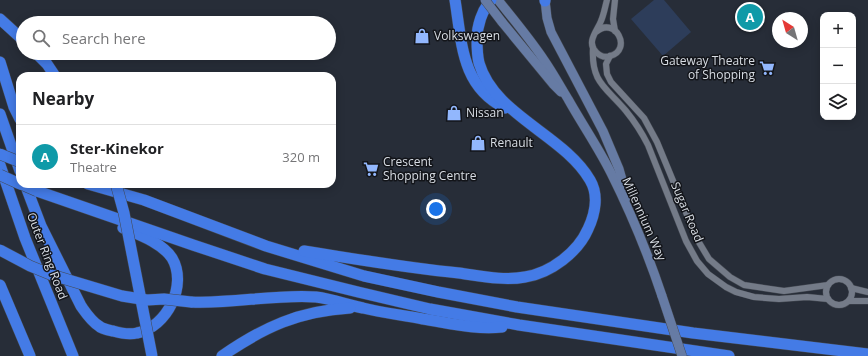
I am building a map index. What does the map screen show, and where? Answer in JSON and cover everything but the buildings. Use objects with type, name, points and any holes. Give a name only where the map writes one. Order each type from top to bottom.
[{"type":"highway","points":[[455,0],[463,52],[466,64],[472,77],[484,94],[517,114]]},
{"type":"highway","points":[[266,246],[420,269],[502,278],[525,277],[538,273],[558,263],[577,246],[585,236],[593,217],[595,207],[594,192],[590,180],[577,162],[517,114],[495,92],[487,81],[479,64],[477,54],[477,34],[480,18],[491,0]]},
{"type":"highway","points":[[0,19],[16,34]]},
{"type":"highway","points":[[42,60],[52,72]]},
{"type":"highway","points":[[0,62],[16,111]]},
{"type":"highway","points":[[0,114],[16,160]]},
{"type":"highway","points":[[0,154],[16,160]]},
{"type":"highway","name":"Outer Ring Road","points":[[0,165],[25,238],[73,356]]},
{"type":"highway","points":[[0,175],[16,182]]},
{"type":"highway","points":[[27,188],[41,226],[88,317],[99,326],[122,334],[137,334],[150,328],[160,320],[169,309],[175,297],[177,271],[172,258],[162,248],[137,233],[37,190]]},
{"type":"highway","points":[[31,188],[193,246],[265,269],[430,309],[519,325],[729,356]]},
{"type":"highway","points":[[102,188],[144,200]]},
{"type":"highway","points":[[117,188],[124,213],[152,356]]},
{"type":"highway","points":[[118,188],[144,200],[266,246],[364,276],[512,306],[693,333],[868,354]]},
{"type":"highway","points":[[0,250],[30,266],[52,275],[122,296],[147,300],[164,299],[207,303],[316,297],[334,300],[361,308],[480,327],[498,328],[519,325]]},
{"type":"highway","points":[[0,285],[30,356]]},
{"type":"highway","points":[[222,356],[245,340],[291,318],[307,313],[361,308]]},
{"type":"street","name":"Millennium Way","points":[[485,0],[553,84],[567,98]]},
{"type":"street","name":"Millennium Way","points":[[498,0],[558,80],[611,173],[635,223],[654,270],[682,356]]},
{"type":"street","points":[[545,0],[550,32],[604,131],[619,169],[635,223]]},
{"type":"street","points":[[606,0],[603,16],[592,40],[593,48],[600,55],[610,56],[616,53],[621,45],[621,39],[615,30],[613,19],[615,0]]},
{"type":"street","points":[[596,32],[604,28],[615,30]]},
{"type":"street","name":"Sugar Road","points":[[593,48],[592,60],[598,80],[626,111],[641,132],[648,145],[686,241],[697,260],[708,274],[726,287],[736,292],[754,297],[779,299],[828,299]]},
{"type":"street","name":"Sugar Road","points":[[610,56],[606,64],[607,74],[611,82],[644,118],[657,142],[697,239],[709,259],[730,277],[744,285],[784,291],[828,285]]},
{"type":"street","points":[[849,301],[852,294],[851,288],[848,284],[844,281],[838,280],[833,281],[828,285],[826,292],[828,299],[834,304],[840,305],[849,301],[868,301]]},
{"type":"street","points":[[851,288],[868,292]]},
{"type":"shaded area","points":[[654,0],[664,0],[691,32],[663,56],[631,19]]},
{"type":"place","name":"Ster-Kinekor","points":[[750,17]]},
{"type":"place","name":"Volkswagen","points":[[422,36]]},
{"type":"place","name":"Gateway Theatre of Shopping","points":[[767,68]]},
{"type":"place","name":"Nissan","points":[[454,113]]},
{"type":"place","name":"Renault","points":[[478,143]]},
{"type":"place","name":"Crescent Shopping Centre","points":[[371,169]]}]
